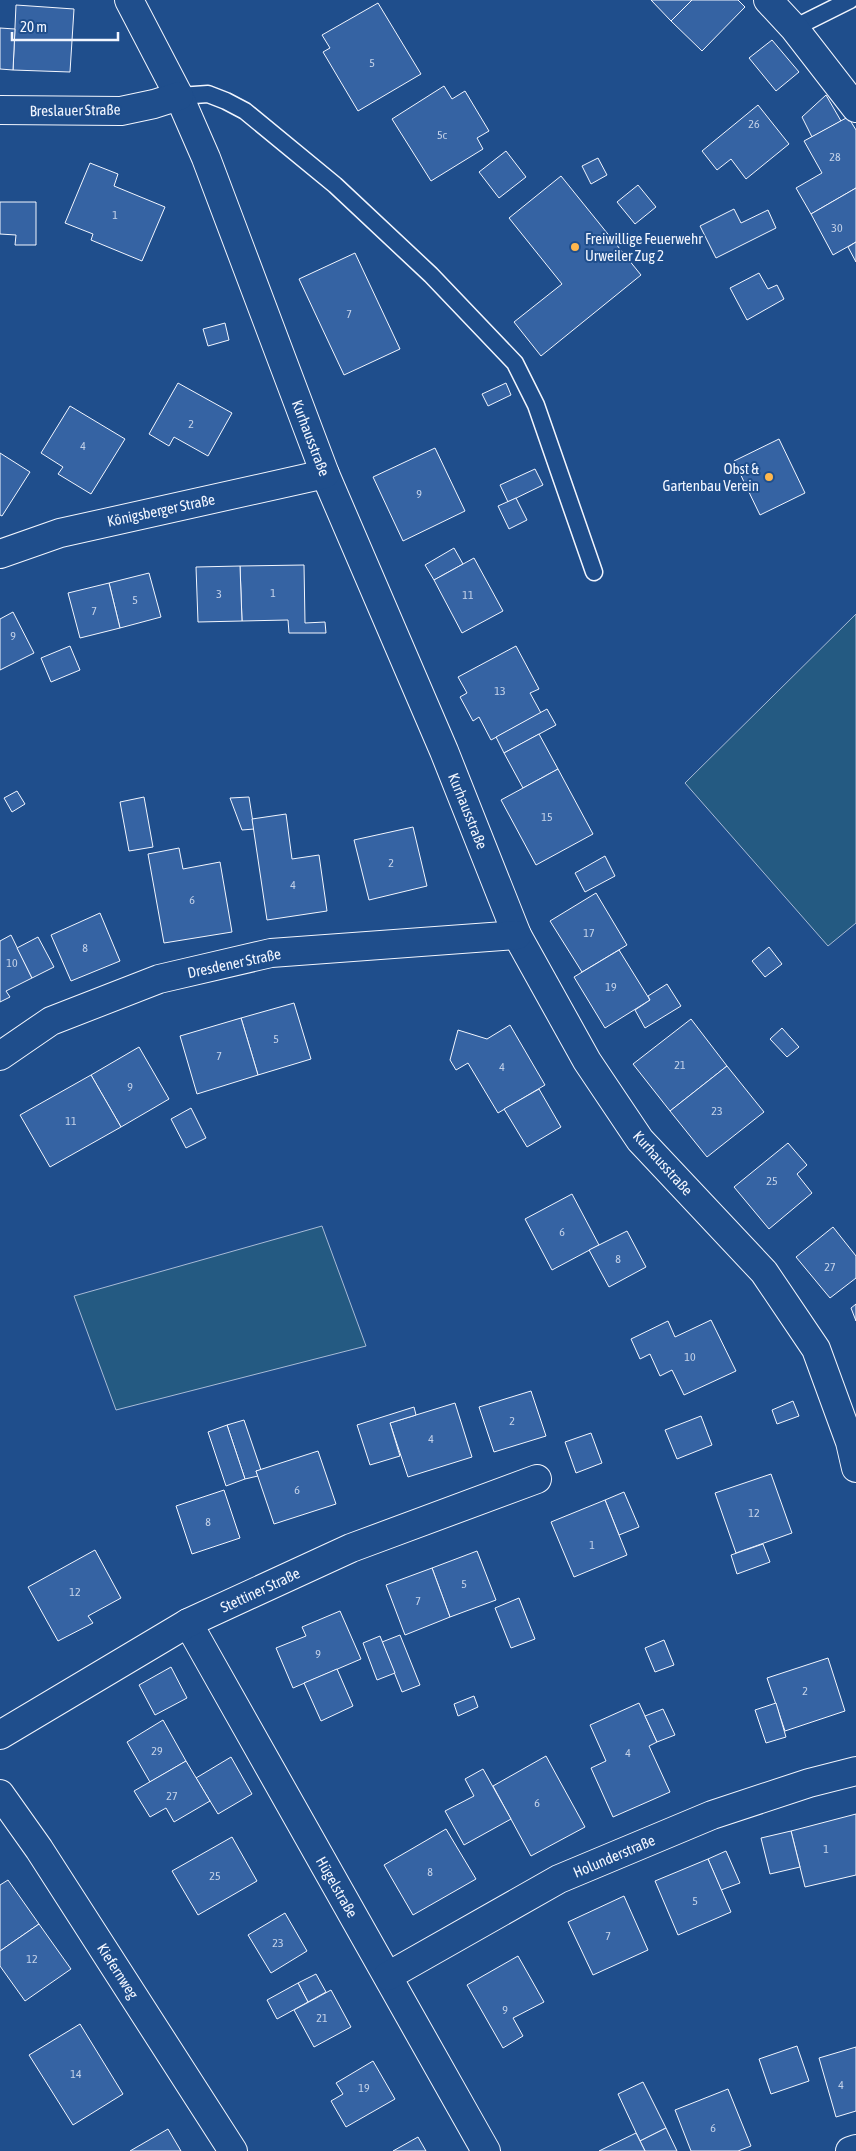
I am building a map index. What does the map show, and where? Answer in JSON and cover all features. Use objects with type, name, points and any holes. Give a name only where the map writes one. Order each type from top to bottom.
[{"type":"street","name":"Kurhausstraße","points":[[129,0],[179,96],[206,158],[325,474],[444,751],[517,935],[587,1061],[640,1140],[764,1272],[816,1350],[850,1442],[856,1468]]},
{"type":"street","points":[[768,0],[794,28],[856,108]]},
{"type":"street","name":"Breslauer Straße","points":[[0,110],[121,111],[179,96]]},
{"type":"street","name":"Königsberger Straße","points":[[0,554],[60,533],[325,474]]},
{"type":"street","name":"Dresdener Straße","points":[[0,1056],[51,1021],[159,979],[261,955],[517,935]]},
{"type":"street","name":"Stettiner Straße","points":[[0,1735],[188,1623],[351,1548],[537,1479]]},
{"type":"street","name":"Hügelstraße","points":[[188,1623],[486,2151]]},
{"type":"street","name":"Holunderstraße","points":[[388,1976],[559,1879],[712,1816],[809,1783],[856,1771]]},
{"type":"street","name":"Kiefernweg","points":[[0,1794],[39,1849],[233,2151]]},
{"type":"street","points":[[850,2151],[856,2149]]},
{"type":"lane","points":[[794,28],[850,0]]},
{"type":"lane","points":[[179,96],[208,94],[226,100],[245,111],[335,185],[430,275],[515,363],[536,405],[594,572]]},
{"type":"shaded area","points":[[856,614],[856,923],[828,946],[685,783]]},
{"type":"shaded area","points":[[322,1226],[366,1346],[116,1410],[74,1296]]},
{"type":"building","points":[[651,0],[692,0],[671,21]]},
{"type":"building","points":[[692,0],[738,0],[745,7],[702,51],[671,21]]},
{"type":"building","points":[[378,3],[421,74],[358,111],[323,52],[330,48],[322,35]]},
{"type":"building","points":[[16,5],[74,9],[70,72],[13,70]]},
{"type":"building","points":[[0,28],[15,29],[13,70],[0,69]]},
{"type":"building","points":[[772,40],[799,72],[776,91],[749,58]]},
{"type":"building","points":[[444,86],[452,99],[465,91],[489,131],[477,138],[483,149],[431,181],[392,119]]},
{"type":"building","points":[[826,95],[841,121],[812,137],[802,117]]},
{"type":"building","points":[[758,105],[789,144],[746,179],[731,159],[717,170],[702,151]]},
{"type":"building","points":[[848,117],[856,130],[856,188],[811,214],[796,188],[822,173],[804,141]]},
{"type":"building","points":[[506,151],[526,177],[499,198],[479,172]]},
{"type":"building","points":[[598,158],[607,175],[591,184],[582,166]]},
{"type":"building","points":[[90,163],[118,174],[114,186],[165,207],[142,261],[91,240],[93,234],[65,223]]},
{"type":"building","name":"Freiwillige Feuerwehr Urweiler Zug 2","points":[[561,176],[641,275],[541,356],[514,322],[562,284],[509,218]]},
{"type":"building","points":[[638,185],[656,207],[635,224],[617,202]]},
{"type":"building","points":[[856,188],[856,242],[833,255],[811,214]]},
{"type":"building","points":[[0,202],[36,202],[36,245],[15,245],[16,235],[0,234]]},
{"type":"building","points":[[734,209],[741,223],[768,210],[776,228],[716,258],[700,226]]},
{"type":"building","points":[[856,242],[856,262],[848,247]]},
{"type":"building","points":[[355,253],[400,349],[344,375],[299,279]]},
{"type":"building","points":[[759,273],[768,289],[777,285],[784,299],[747,320],[730,288]]},
{"type":"building","points":[[225,323],[229,340],[208,346],[203,329]]},
{"type":"building","points":[[178,383],[232,413],[208,456],[174,437],[169,446],[149,434]]},
{"type":"building","points":[[506,383],[511,395],[488,406],[482,394]]},
{"type":"building","points":[[70,406],[125,439],[91,494],[58,474],[63,467],[41,453]]},
{"type":"building","name":"Obst & Gartenbau Verein","points":[[779,439],[805,493],[760,515],[734,461]]},
{"type":"building","points":[[435,448],[465,511],[403,541],[373,477]]},
{"type":"building","points":[[0,453],[30,472],[2,516],[0,515]]},
{"type":"building","points":[[535,469],[543,485],[508,502],[500,485]]},
{"type":"building","points":[[516,498],[527,520],[509,529],[498,506]]},
{"type":"building","points":[[454,548],[463,564],[434,580],[425,565]]},
{"type":"building","points":[[474,558],[503,611],[462,633],[434,580]]},
{"type":"building","points":[[304,565],[305,623],[325,622],[326,633],[289,633],[288,620],[242,621],[240,566]]},
{"type":"building","points":[[240,566],[242,621],[198,622],[196,567]]},
{"type":"building","points":[[149,573],[161,617],[120,628],[109,583]]},
{"type":"building","points":[[109,583],[120,628],[80,638],[68,593]]},
{"type":"building","points":[[13,612],[34,653],[0,670],[0,619]]},
{"type":"building","points":[[70,646],[80,670],[51,682],[41,658]]},
{"type":"building","points":[[516,646],[539,689],[530,693],[541,713],[491,740],[479,717],[473,721],[460,697],[467,693],[458,677]]},
{"type":"building","points":[[547,709],[556,725],[504,753],[496,737]]},
{"type":"building","points":[[539,734],[558,769],[523,788],[504,753]]},
{"type":"building","points":[[558,769],[593,834],[536,865],[501,800]]},
{"type":"building","points":[[17,791],[25,804],[12,812],[4,798]]},
{"type":"building","points":[[144,797],[153,847],[129,851],[120,802]]},
{"type":"building","points":[[249,797],[254,829],[242,830],[230,798]]},
{"type":"building","points":[[286,814],[292,859],[319,855],[327,911],[267,920],[252,819]]},
{"type":"building","points":[[413,827],[427,886],[369,900],[354,840]]},
{"type":"building","points":[[179,848],[183,869],[220,862],[232,932],[164,943],[148,854]]},
{"type":"building","points":[[605,856],[615,876],[585,892],[575,873]]},
{"type":"building","points":[[596,893],[627,945],[582,972],[550,921]]},
{"type":"building","points":[[100,913],[120,961],[71,981],[51,935]]},
{"type":"building","points":[[11,935],[32,978],[6,991],[10,997],[0,1002],[0,941]]},
{"type":"building","points":[[38,937],[54,967],[32,978],[17,948]]},
{"type":"building","points":[[769,947],[782,964],[765,977],[752,961]]},
{"type":"building","points":[[619,950],[650,1000],[605,1028],[574,977]]},
{"type":"building","points":[[667,984],[681,1006],[645,1028],[635,1010],[650,1000],[648,996]]},
{"type":"building","points":[[294,1003],[311,1059],[258,1075],[241,1018]]},
{"type":"building","points":[[241,1018],[258,1075],[197,1094],[180,1036]]},
{"type":"building","points":[[691,1019],[727,1066],[670,1111],[633,1064]]},
{"type":"building","points":[[510,1025],[545,1085],[498,1113],[468,1063],[456,1070],[450,1060],[458,1030],[487,1039]]},
{"type":"building","points":[[782,1028],[799,1047],[787,1057],[770,1039]]},
{"type":"building","points":[[139,1047],[169,1099],[121,1127],[91,1075]]},
{"type":"building","points":[[727,1066],[764,1112],[707,1157],[670,1111]]},
{"type":"building","points":[[91,1075],[121,1127],[50,1167],[20,1115]]},
{"type":"building","points":[[539,1089],[561,1127],[527,1147],[504,1109]]},
{"type":"building","points":[[191,1108],[206,1138],[186,1148],[171,1119]]},
{"type":"building","points":[[788,1143],[807,1165],[797,1174],[812,1193],[769,1229],[734,1187]]},
{"type":"building","points":[[572,1194],[599,1245],[552,1270],[525,1219]]},
{"type":"building","points":[[833,1227],[856,1256],[856,1278],[830,1298],[796,1257]]},
{"type":"building","points":[[627,1231],[646,1267],[609,1287],[589,1250]]},
{"type":"building","points":[[856,1304],[856,1321],[851,1308]]},
{"type":"building","points":[[711,1320],[736,1371],[684,1395],[672,1370],[660,1376],[650,1354],[640,1359],[631,1339],[668,1321],[675,1337]]},
{"type":"building","points":[[531,1391],[546,1436],[494,1452],[479,1407]]},
{"type":"building","points":[[793,1401],[799,1416],[777,1424],[772,1410]]},
{"type":"building","points":[[455,1403],[472,1457],[408,1477],[390,1423]]},
{"type":"building","points":[[414,1407],[416,1415],[390,1423],[400,1456],[370,1465],[357,1425]]},
{"type":"building","points":[[701,1416],[712,1445],[677,1459],[665,1430]]},
{"type":"building","points":[[244,1420],[261,1470],[256,1471],[258,1476],[245,1479],[227,1425]]},
{"type":"building","points":[[227,1425],[245,1479],[226,1486],[208,1432]]},
{"type":"building","points":[[591,1433],[602,1463],[576,1473],[565,1442]]},
{"type":"building","points":[[318,1451],[336,1504],[274,1524],[256,1471]]},
{"type":"building","points":[[771,1474],[792,1533],[736,1553],[715,1493]]},
{"type":"building","points":[[224,1490],[240,1538],[192,1554],[176,1506]]},
{"type":"building","points":[[624,1492],[639,1527],[619,1535],[605,1500]]},
{"type":"building","points":[[605,1500],[627,1555],[574,1577],[551,1522]]},
{"type":"building","points":[[763,1544],[770,1562],[737,1574],[731,1555]]},
{"type":"building","points":[[95,1550],[121,1598],[88,1616],[93,1623],[58,1641],[28,1587]]},
{"type":"building","points":[[477,1551],[496,1600],[450,1617],[432,1568]]},
{"type":"building","points":[[432,1568],[450,1617],[405,1635],[386,1585]]},
{"type":"building","points":[[519,1598],[535,1639],[511,1648],[495,1608]]},
{"type":"building","points":[[340,1611],[361,1659],[293,1688],[276,1648],[306,1636],[302,1627]]},
{"type":"building","points":[[400,1635],[420,1685],[402,1692],[382,1642]]},
{"type":"building","points":[[380,1636],[395,1673],[377,1680],[363,1643]]},
{"type":"building","points":[[664,1640],[674,1665],[655,1672],[645,1648]]},
{"type":"building","points":[[828,1658],[845,1711],[785,1731],[767,1678]]},
{"type":"building","points":[[171,1667],[187,1698],[155,1715],[139,1685]]},
{"type":"building","points":[[337,1669],[353,1706],[321,1721],[304,1683]]},
{"type":"building","points":[[474,1696],[478,1707],[458,1716],[454,1704]]},
{"type":"building","points":[[639,1703],[657,1742],[649,1746],[670,1792],[613,1817],[591,1768],[606,1761],[590,1725]]},
{"type":"building","points":[[776,1703],[786,1737],[766,1743],[755,1710]]},
{"type":"building","points":[[663,1709],[675,1735],[657,1742],[645,1716]]},
{"type":"building","points":[[163,1720],[186,1761],[150,1782],[127,1742]]},
{"type":"building","points":[[546,1756],[585,1827],[531,1856],[493,1786]]},
{"type":"building","points":[[231,1757],[252,1794],[218,1814],[196,1778]]},
{"type":"building","points":[[186,1761],[210,1801],[174,1822],[166,1808],[150,1817],[134,1791]]},
{"type":"building","points":[[483,1769],[511,1819],[464,1845],[445,1811],[474,1796],[465,1779]]},
{"type":"building","points":[[856,1814],[856,1875],[805,1887],[791,1831]]},
{"type":"building","points":[[446,1829],[476,1879],[413,1915],[384,1865]]},
{"type":"building","points":[[791,1831],[800,1867],[770,1874],[761,1838]]},
{"type":"building","points":[[232,1837],[257,1881],[198,1915],[172,1871]]},
{"type":"building","points":[[726,1851],[740,1883],[721,1890],[708,1859]]},
{"type":"building","points":[[708,1859],[731,1912],[678,1935],[655,1881]]},
{"type":"building","points":[[8,1880],[39,1924],[0,1951],[0,1885]]},
{"type":"building","points":[[624,1896],[648,1950],[593,1975],[568,1922]]},
{"type":"building","points":[[285,1913],[307,1951],[271,1973],[248,1935]]},
{"type":"building","points":[[39,1924],[71,1969],[25,2001],[0,1966],[0,1951]]},
{"type":"building","points":[[518,1956],[544,2002],[513,2018],[523,2036],[503,2048],[467,1985]]},
{"type":"building","points":[[316,1974],[326,1992],[308,2002],[298,1983]]},
{"type":"building","points":[[298,1983],[308,2002],[277,2019],[267,2000]]},
{"type":"building","points":[[331,1990],[351,2027],[314,2047],[294,2010]]},
{"type":"building","points":[[80,2024],[123,2094],[73,2125],[29,2055]]},
{"type":"building","points":[[797,2046],[809,2081],[771,2094],[759,2059]]},
{"type":"building","points":[[856,2047],[856,2111],[836,2117],[819,2058]]},
{"type":"building","points":[[373,2061],[395,2099],[346,2127],[331,2101],[343,2094],[336,2083]]},
{"type":"building","points":[[643,2082],[666,2128],[640,2141],[618,2094]]},
{"type":"building","points":[[728,2089],[751,2146],[738,2151],[691,2151],[675,2110]]},
{"type":"building","points":[[666,2128],[677,2151],[645,2151],[640,2141]]},
{"type":"building","points":[[168,2129],[181,2151],[130,2151]]},
{"type":"building","points":[[636,2133],[645,2151],[599,2151]]},
{"type":"building","points":[[418,2137],[426,2151],[393,2151]]},
{"type":"place","name":"Freiwillige Feuerwehr Urweiler Zug 2","points":[[575,247]]},
{"type":"place","name":"Obst & Gartenbau Verein","points":[[769,477]]}]
